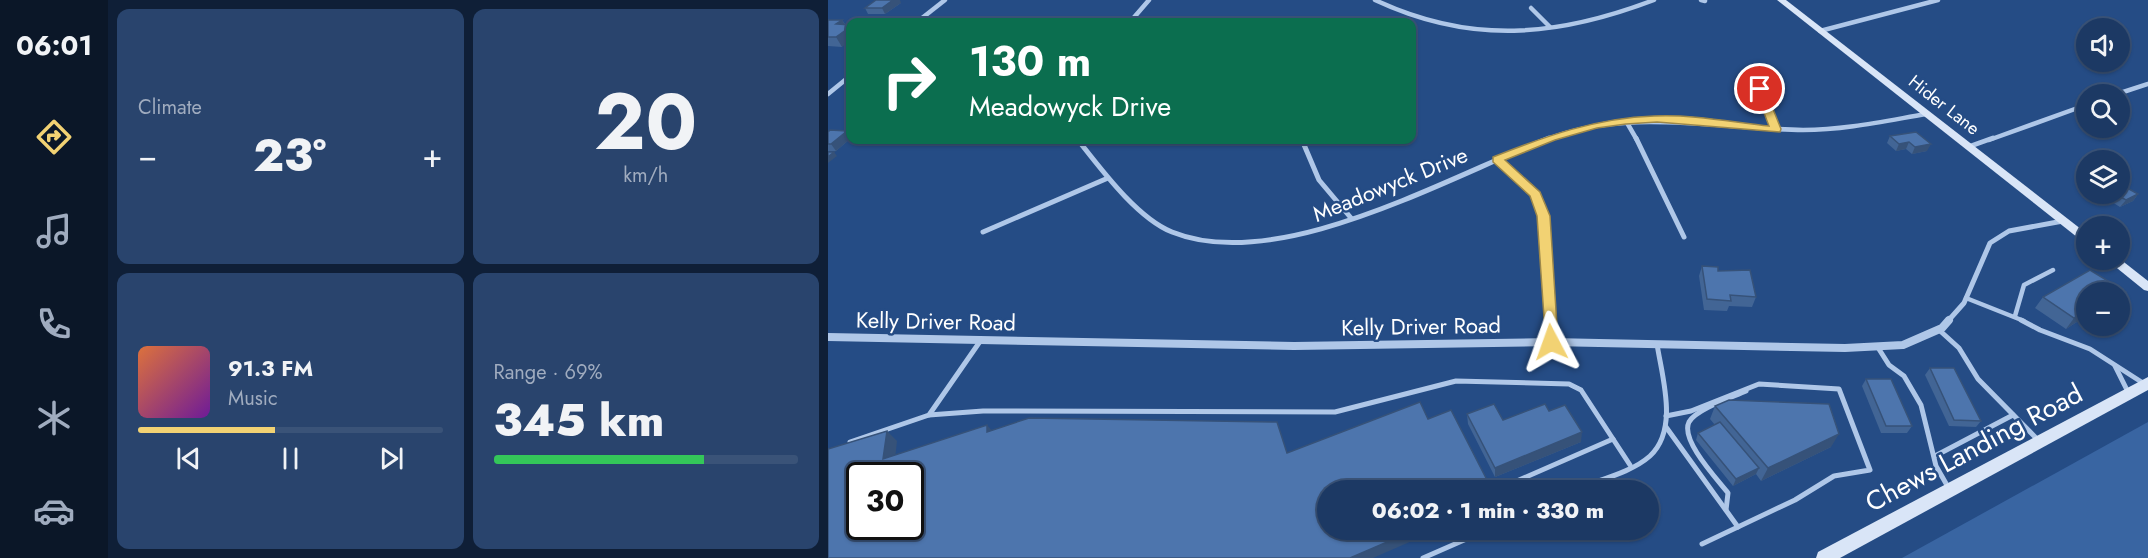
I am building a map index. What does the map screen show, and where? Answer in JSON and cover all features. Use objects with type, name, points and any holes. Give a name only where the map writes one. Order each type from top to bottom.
[{"type":"street","points":[[922,18],[945,0]]},
{"type":"street","points":[[1133,18],[1149,0]]},
{"type":"street","points":[[1375,0],[1398,13],[1413,18]]},
{"type":"street","points":[[1416,19],[1434,25],[1476,32],[1515,32],[1629,11],[1654,0]]},
{"type":"street","name":"Hider Lane","points":[[1780,0],[2076,230]]},
{"type":"street","points":[[1820,31],[1938,0]]},
{"type":"street","points":[[1531,8],[1550,27]]},
{"type":"street","points":[[1763,70],[1759,80],[1760,89],[1776,129]]},
{"type":"street","points":[[828,94],[846,79]]},
{"type":"street","points":[[2130,90],[2148,84]]},
{"type":"street","points":[[1968,147],[2076,109]]},
{"type":"street","name":"Meadowyck Drive","points":[[1081,144],[1108,178],[1170,231],[1193,240],[1267,243],[1312,233],[1551,138],[1596,125],[1657,119],[1806,130],[1850,126],[1926,114]]},
{"type":"street","points":[[1626,121],[1648,160],[1684,237]]},
{"type":"street","points":[[1304,144],[1320,180],[1351,218]]},
{"type":"street","points":[[1497,159],[1523,180],[1536,195],[1544,216],[1551,342]]},
{"type":"street","points":[[983,232],[1108,178]]},
{"type":"street","name":"Kelly Driver Road","points":[[828,337],[1294,346],[1551,342],[1903,345],[1938,329],[1966,298],[1990,243],[2009,231],[2064,220]]},
{"type":"street","points":[[2127,270],[2148,287]]},
{"type":"street","name":"Chews Landing Road","points":[[1824,558],[2146,384]]},
{"type":"lane","points":[[2015,316],[2020,291],[2026,281],[2053,270]]},
{"type":"lane","points":[[1966,298],[2015,316],[2040,330],[2090,349],[2146,384]]},
{"type":"lane","points":[[1938,329],[1959,348],[1978,379],[2039,442]]},
{"type":"lane","points":[[929,415],[982,340]]},
{"type":"lane","points":[[1596,480],[1650,456],[1662,441],[1666,416],[1658,344]]},
{"type":"lane","points":[[1877,346],[1889,366],[1904,376],[1921,405],[1936,466],[1949,490]]},
{"type":"lane","points":[[2114,364],[2128,394]]},
{"type":"lane","points":[[838,447],[929,415],[983,411],[1335,412],[1456,381],[1569,384],[1581,390],[1630,465]]},
{"type":"lane","points":[[1666,416],[1691,411],[1759,384],[1839,389],[1870,470],[1834,476],[1795,500],[1702,544]]},
{"type":"lane","points":[[1726,510],[1728,493],[1697,453],[1687,433],[1689,422],[1699,413],[1759,384]]},
{"type":"lane","points":[[1935,456],[2013,415]]},
{"type":"lane","points":[[1666,426],[1738,526]]},
{"type":"lane","points":[[1519,480],[1613,439]]},
{"type":"lane","points":[[1423,558],[1464,540]]},
{"type":"shaded area","points":[[2148,422],[2148,558],[1902,558]]},
{"type":"building","points":[[876,0],[893,0],[882,8],[865,8]]},
{"type":"building","points":[[828,20],[842,20],[836,24],[846,25],[846,30],[836,37],[828,37]]},
{"type":"building","points":[[830,130],[846,131],[831,144],[828,144]]},
{"type":"building","points":[[1916,132],[1931,144],[1915,147],[1909,142],[1899,144],[1890,136]]},
{"type":"building","points":[[2130,190],[2138,194],[2130,198]]},
{"type":"building","points":[[1702,266],[1718,267],[1718,271],[1750,270],[1756,297],[1730,295],[1731,301],[1707,299]]},
{"type":"building","points":[[2090,270],[2110,282],[2076,282],[2076,317],[2074,318],[2043,297]]},
{"type":"building","points":[[1930,368],[1954,368],[1981,421],[1954,420]]},
{"type":"building","points":[[1866,379],[1891,379],[1912,426],[1886,426]]},
{"type":"building","points":[[1729,400],[1829,404],[1839,434],[1768,468],[1715,406]]},
{"type":"building","points":[[1420,402],[1428,419],[1451,410],[1487,480],[1317,480],[1317,540],[1392,540],[1350,558],[828,558],[828,449],[887,431],[883,459],[987,425],[987,432],[1029,418],[1277,422],[1287,453]]},
{"type":"building","points":[[1494,404],[1503,420],[1545,404],[1549,411],[1565,405],[1582,432],[1495,468],[1467,414]]},
{"type":"building","points":[[1720,422],[1759,468],[1736,479],[1698,433]]},
{"type":"route","points":[[1551,342],[1544,256],[1544,216],[1536,195],[1523,180],[1497,159],[1551,138],[1596,125],[1626,121],[1657,119],[1776,129],[1760,89]]}]
